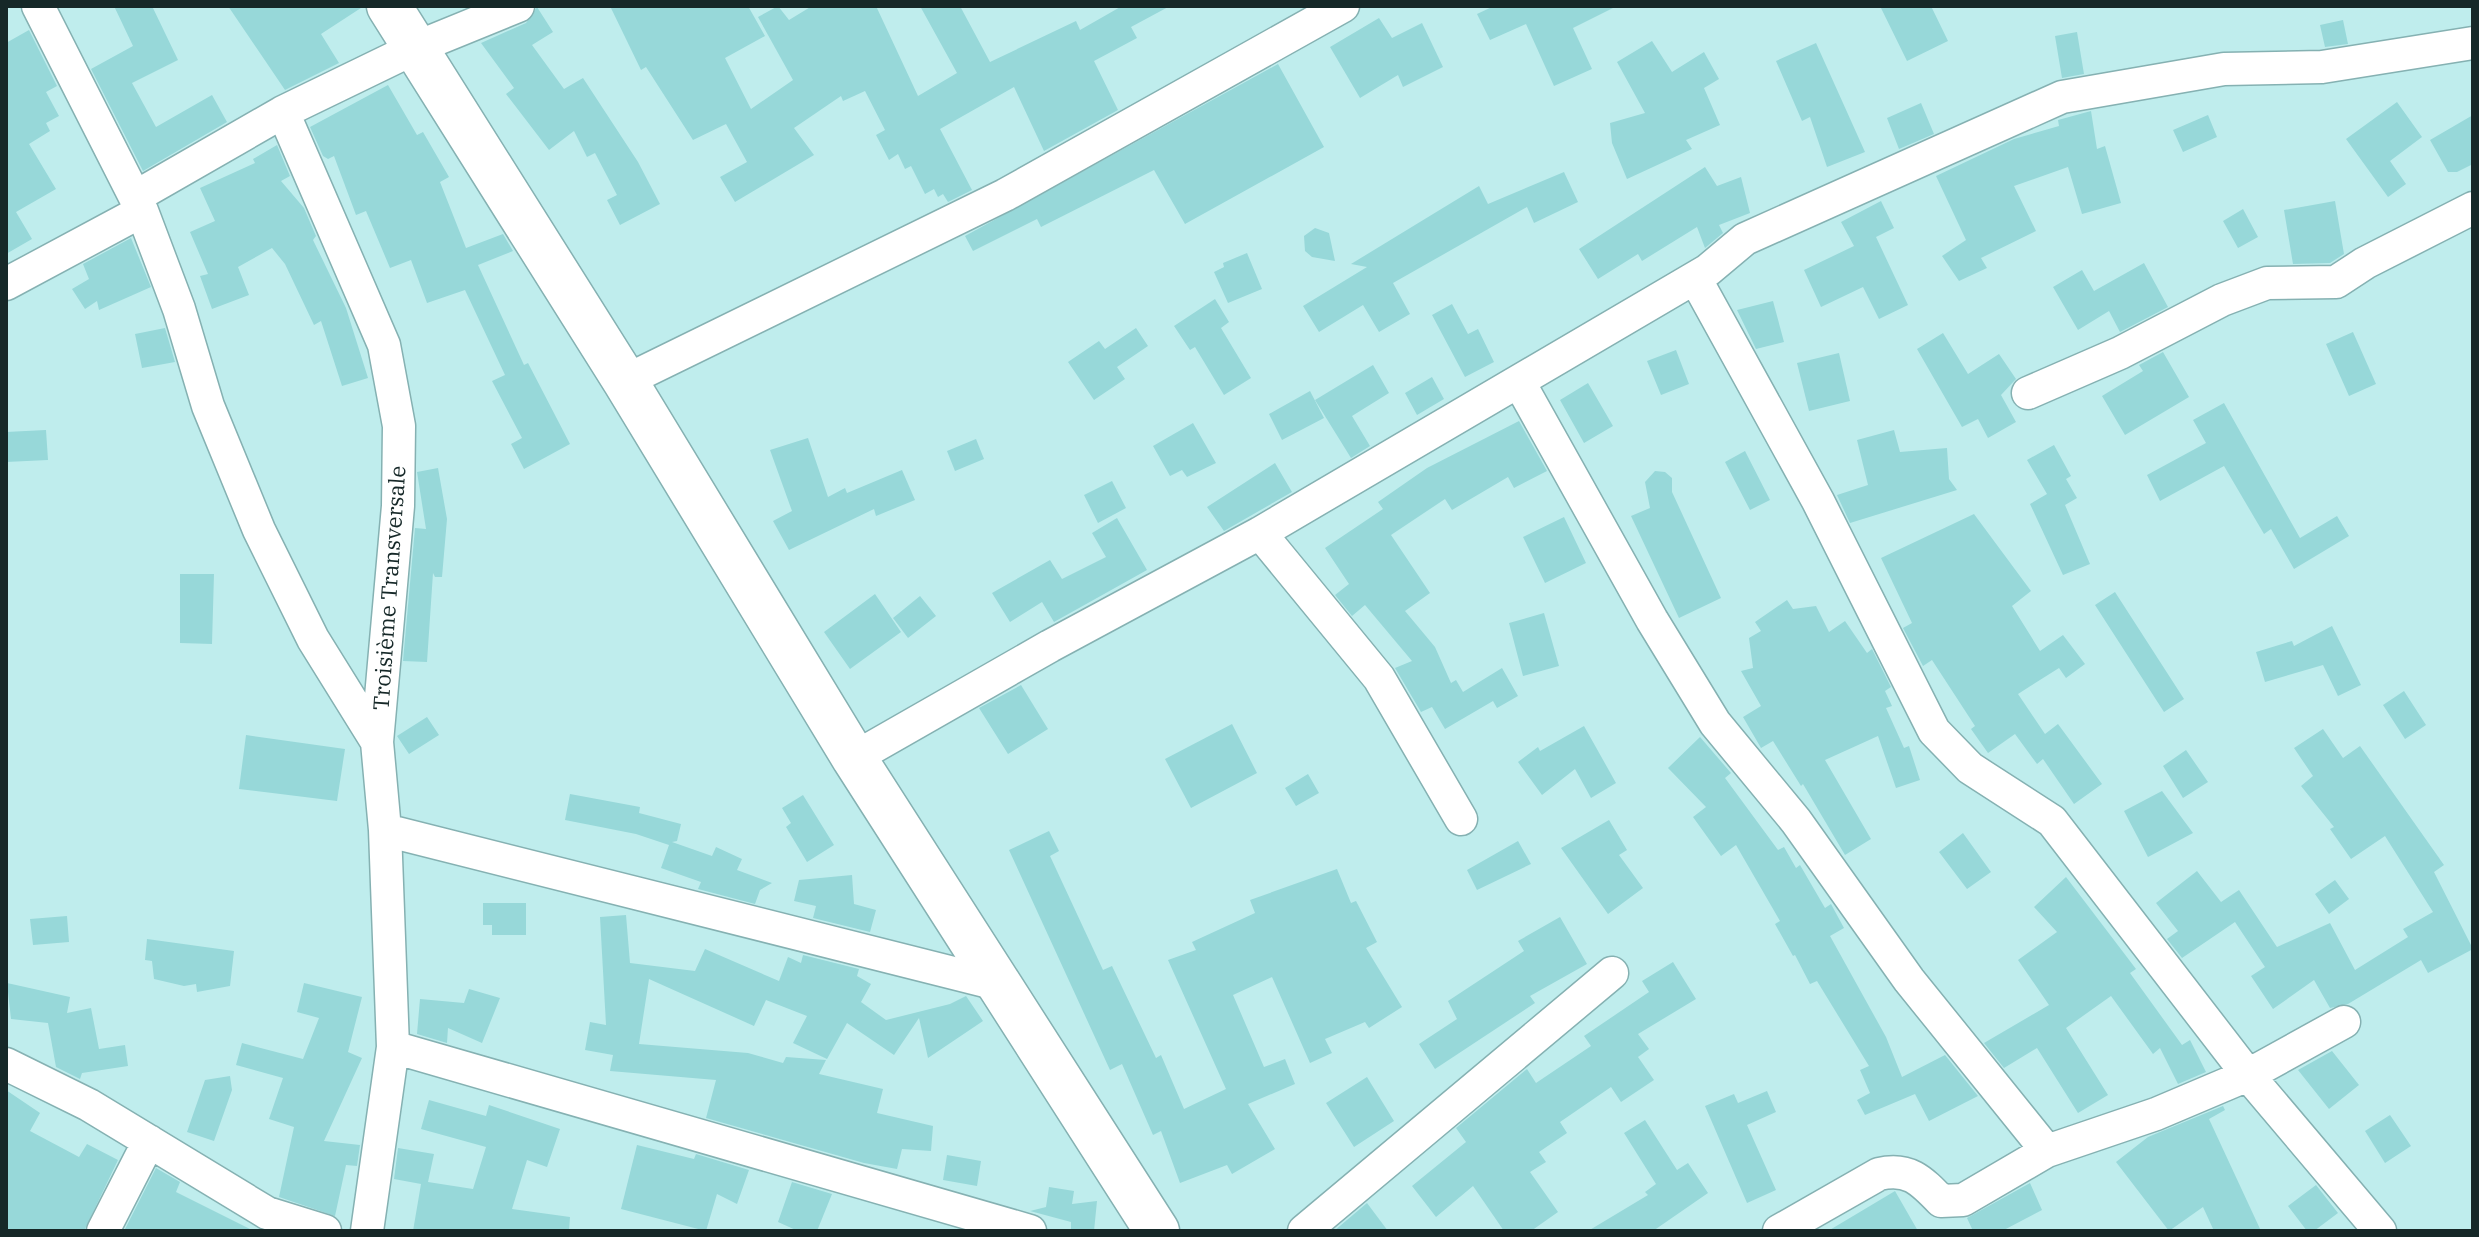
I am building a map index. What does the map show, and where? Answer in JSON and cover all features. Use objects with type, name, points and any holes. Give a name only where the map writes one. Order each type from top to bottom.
[{"type":"street","points":[[38,6],[138,204],[179,309],[208,406],[259,530],[313,639],[377,742]]},
{"type":"street","points":[[389,6],[625,381],[854,758],[1157,1231]]},
{"type":"street","points":[[6,284],[283,112],[415,48],[518,6]]},
{"type":"street","points":[[625,381],[1005,195],[1343,6]]},
{"type":"street","points":[[854,758],[1050,646],[1260,533],[1695,278],[1745,239],[2062,97],[2224,69],[2322,67],[2473,43]]},
{"type":"street","name":"Troisième Transversale","points":[[283,112],[384,345],[399,426],[398,506],[377,742],[385,830],[393,1047],[367,1231]]},
{"type":"street","points":[[2028,393],[2120,353],[2222,300],[2267,283],[2336,282],[2365,263],[2473,208]]},
{"type":"street","points":[[1695,278],[1818,501],[1934,731],[1970,768],[2052,821],[2248,1075],[2380,1231]]},
{"type":"street","points":[[1519,382],[1652,620],[1715,723],[1796,821],[1909,980],[2047,1151]]},
{"type":"street","points":[[1260,533],[1379,678],[1461,819]]},
{"type":"street","points":[[385,830],[1001,985]]},
{"type":"street","points":[[1304,1231],[1612,973]]},
{"type":"street","points":[[1779,1231],[1879,1174],[1906,1171],[1941,1201],[1951,1203],[1963,1200],[2047,1151],[2156,1114],[2248,1075],[2344,1022]]},
{"type":"street","points":[[393,1047],[1030,1231]]},
{"type":"street","points":[[6,1064],[89,1105],[267,1213],[325,1231]]},
{"type":"street","points":[[103,1231],[149,1141]]},
{"type":"building","points":[[114,6],[152,6],[178,60],[132,83],[156,127],[212,95],[227,122],[143,171],[91,69],[133,46]]},
{"type":"building","points":[[228,6],[364,6],[321,34],[339,63],[285,90]]},
{"type":"building","points":[[610,6],[748,6],[765,36],[725,58],[751,109],[793,80],[758,17],[778,6],[789,20],[812,6],[876,6],[918,96],[957,73],[920,6],[960,6],[990,62],[1076,21],[1080,30],[1122,6],[1170,6],[1131,27],[1137,38],[1094,61],[1118,110],[1044,151],[1014,87],[940,129],[972,190],[948,202],[943,194],[938,197],[934,189],[925,194],[911,166],[905,169],[898,154],[889,160],[876,135],[885,130],[865,91],[843,101],[841,96],[794,128],[814,155],[735,202],[720,177],[747,162],[726,124],[693,140],[646,67],[641,70]]},
{"type":"building","points":[[1494,6],[1617,6],[1573,28],[1592,69],[1554,86],[1526,24],[1490,40],[1477,14]]},
{"type":"building","points":[[1880,6],[1931,6],[1948,41],[1907,61]]},
{"type":"building","points":[[537,7],[553,32],[532,45],[564,89],[583,78],[638,162],[660,204],[620,225],[607,200],[617,195],[595,153],[587,157],[574,131],[549,150],[506,94],[514,88],[481,43],[526,23]]},
{"type":"building","points":[[1379,18],[1392,38],[1422,23],[1443,67],[1403,87],[1398,75],[1360,98],[1330,47]]},
{"type":"building","points":[[2343,20],[2348,44],[2325,47],[2320,25]]},
{"type":"building","points":[[29,30],[57,86],[46,92],[59,116],[46,123],[50,131],[29,144],[56,189],[16,212],[32,239],[6,254],[6,43]]},
{"type":"building","points":[[2077,32],[2084,74],[2062,78],[2055,36]]},
{"type":"building","points":[[1652,41],[1672,72],[1704,52],[1719,79],[1704,88],[1720,125],[1686,140],[1692,149],[1627,179],[1612,143],[1610,123],[1645,113],[1617,62]]},
{"type":"building","points":[[1816,43],[1865,152],[1827,167],[1810,117],[1802,121],[1776,61]]},
{"type":"building","points":[[1278,64],[1324,147],[1185,224],[1154,170],[1041,227],[1037,219],[973,251],[965,236]]},
{"type":"building","points":[[388,85],[417,135],[423,132],[449,177],[440,182],[466,248],[503,234],[513,251],[478,265],[524,365],[528,363],[570,444],[524,469],[511,444],[522,438],[492,381],[505,375],[465,290],[427,303],[411,260],[390,268],[366,211],[356,215],[334,156],[328,159],[323,156],[310,127]]},
{"type":"building","points":[[2397,102],[2422,137],[2390,161],[2406,184],[2388,197],[2346,139]]},
{"type":"building","points":[[1921,103],[1934,134],[1899,149],[1887,118]]},
{"type":"building","points":[[2091,111],[2097,149],[2105,146],[2121,203],[2082,214],[2068,167],[2014,186],[2036,231],[1981,258],[1987,268],[1959,281],[1942,256],[1966,240],[1936,176],[2014,139],[2059,126],[2058,120]]},
{"type":"building","points":[[2208,115],[2217,137],[2183,152],[2173,130]]},
{"type":"building","points":[[2473,115],[2473,164],[2457,172],[2448,172],[2430,140]]},
{"type":"building","points":[[277,145],[290,176],[281,181],[304,208],[316,236],[313,240],[346,308],[368,378],[342,386],[321,321],[314,325],[285,264],[272,248],[238,267],[249,295],[212,309],[200,276],[208,274],[190,232],[215,221],[200,188],[255,163],[253,159]]},
{"type":"building","points":[[1705,167],[1717,186],[1741,177],[1750,213],[1719,225],[1723,233],[1705,248],[1697,227],[1642,261],[1638,254],[1598,279],[1579,249]]},
{"type":"building","points":[[1564,172],[1578,202],[1534,223],[1527,207],[1393,283],[1410,314],[1379,332],[1363,305],[1319,332],[1303,306],[1367,267],[1351,264],[1479,186],[1488,204]]},
{"type":"building","points":[[1881,201],[1894,228],[1876,237],[1908,305],[1879,319],[1863,287],[1821,307],[1804,270],[1854,246],[1841,222]]},
{"type":"building","points":[[2335,201],[2344,254],[2330,263],[2293,264],[2284,210]]},
{"type":"building","points":[[2243,209],[2258,237],[2238,248],[2223,221]]},
{"type":"building","points":[[1315,228],[1329,233],[1335,261],[1312,257],[1305,251],[1304,236]]},
{"type":"building","points":[[131,238],[151,287],[99,310],[97,301],[85,309],[72,289],[89,279],[83,264]]},
{"type":"building","points":[[1247,253],[1262,289],[1228,303],[1214,272],[1224,267],[1223,263]]},
{"type":"building","points":[[2144,263],[2168,307],[2120,332],[2109,311],[2078,330],[2053,287],[2082,270],[2094,291]]},
{"type":"building","points":[[1215,299],[1229,322],[1221,328],[1251,378],[1224,395],[1195,347],[1190,350],[1174,326]]},
{"type":"building","points":[[1773,301],[1784,342],[1756,349],[1737,310]]},
{"type":"building","points":[[1452,304],[1468,334],[1478,329],[1494,362],[1465,377],[1432,315]]},
{"type":"building","points":[[165,328],[175,362],[142,368],[135,334]]},
{"type":"building","points":[[1136,328],[1148,346],[1117,367],[1125,379],[1094,400],[1068,362],[1099,341],[1105,349]]},
{"type":"building","points":[[2353,332],[2376,384],[2349,396],[2326,344]]},
{"type":"building","points":[[1943,333],[1968,374],[1999,354],[2016,379],[2001,395],[2016,422],[1988,438],[1978,419],[1962,427],[1917,349]]},
{"type":"building","points":[[1676,350],[1689,384],[1661,395],[1647,361]]},
{"type":"building","points":[[2163,352],[2189,397],[2125,435],[2102,396],[2143,371],[2139,365]]},
{"type":"building","points":[[1839,353],[1850,401],[1809,411],[1797,363]]},
{"type":"building","points":[[1373,365],[1389,393],[1352,416],[1370,446],[1351,458],[1315,400]]},
{"type":"building","points":[[1432,377],[1444,399],[1417,415],[1405,393]]},
{"type":"building","points":[[1588,383],[1613,426],[1584,443],[1560,400]]},
{"type":"building","points":[[1310,391],[1324,418],[1282,440],[1269,414]]},
{"type":"building","points":[[2224,403],[2300,538],[2337,516],[2349,536],[2294,569],[2271,529],[2264,534],[2224,466],[2160,501],[2147,475],[2206,443],[2193,420]]},
{"type":"building","points":[[1519,421],[1547,471],[1514,488],[1508,477],[1452,510],[1445,499],[1391,535],[1430,593],[1405,611],[1435,647],[1451,683],[1456,680],[1463,692],[1502,668],[1518,696],[1497,708],[1493,701],[1445,729],[1432,707],[1421,712],[1395,668],[1412,661],[1365,605],[1352,616],[1335,595],[1349,584],[1325,548],[1383,509],[1378,502],[1427,468]]},
{"type":"building","points":[[1193,423],[1216,463],[1187,477],[1182,470],[1170,476],[1153,446]]},
{"type":"building","points":[[46,430],[48,460],[6,462],[6,432]]},
{"type":"building","points":[[1894,430],[1900,452],[1947,448],[1949,479],[1957,490],[1850,523],[1837,495],[1868,485],[1857,440]]},
{"type":"building","points":[[808,438],[828,497],[845,488],[847,493],[902,470],[915,500],[876,516],[874,509],[789,550],[773,521],[792,511],[770,450]]},
{"type":"building","points":[[976,439],[984,459],[955,471],[947,451]]},
{"type":"building","points":[[2054,445],[2071,476],[2066,479],[2077,498],[2065,505],[2090,564],[2063,575],[2030,504],[2047,494],[2027,460]]},
{"type":"building","points":[[1745,451],[1770,500],[1750,510],[1725,462]]},
{"type":"building","points":[[1275,463],[1292,492],[1224,531],[1207,507]]},
{"type":"building","points":[[438,468],[447,519],[442,577],[435,577],[433,573],[427,662],[403,661],[415,528],[426,529],[417,472]]},
{"type":"building","points":[[1655,471],[1665,472],[1672,478],[1672,492],[1721,598],[1679,618],[1631,516],[1650,508],[1645,482]]},
{"type":"building","points":[[1112,481],[1126,508],[1098,523],[1084,495]]},
{"type":"building","points":[[1974,514],[2031,591],[2012,606],[2040,651],[2063,635],[2085,664],[2066,678],[2059,668],[2018,694],[2045,734],[2058,724],[2102,784],[2074,804],[2043,759],[2037,764],[2015,734],[1988,753],[1971,729],[1975,726],[1932,660],[1923,666],[1903,628],[1912,623],[1881,558]]},
{"type":"building","points":[[1564,517],[1586,563],[1545,583],[1523,537]]},
{"type":"building","points":[[1117,518],[1147,570],[1054,622],[1042,602],[1010,622],[992,593],[1050,560],[1062,579],[1106,557],[1092,533]]},
{"type":"building","points":[[180,574],[214,574],[212,644],[180,643]]},
{"type":"building","points":[[2115,592],[2184,699],[2164,712],[2095,605]]},
{"type":"building","points":[[875,594],[901,632],[850,669],[824,632]]},
{"type":"building","points":[[920,596],[936,616],[908,638],[893,618]]},
{"type":"building","points":[[1787,600],[1793,609],[1816,606],[1829,632],[1845,621],[1867,653],[1872,649],[1891,687],[1885,691],[1892,706],[1886,708],[1904,748],[1909,746],[1920,780],[1896,788],[1878,736],[1825,760],[1871,839],[1845,855],[1803,784],[1801,786],[1773,741],[1761,748],[1743,717],[1761,706],[1741,671],[1753,668],[1749,638],[1761,631],[1755,622]]},
{"type":"building","points":[[1544,613],[1559,666],[1523,676],[1509,623]]},
{"type":"building","points":[[2332,626],[2361,685],[2338,696],[2323,665],[2265,682],[2256,652],[2292,641],[2294,646]]},
{"type":"building","points":[[1021,685],[1048,729],[1008,754],[979,708]]},
{"type":"building","points":[[2404,691],[2426,725],[2405,739],[2383,705]]},
{"type":"building","points":[[427,717],[439,735],[409,754],[397,736]]},
{"type":"building","points":[[1232,724],[1257,773],[1191,808],[1165,759]]},
{"type":"building","points":[[1584,726],[1616,783],[1591,798],[1575,769],[1542,795],[1518,762],[1538,747],[1540,751]]},
{"type":"building","points":[[2323,729],[2343,758],[2360,746],[2444,865],[2434,872],[2473,949],[2428,973],[2421,960],[2348,1004],[2330,1008],[2314,980],[2273,1009],[2251,976],[2265,967],[2235,922],[2182,958],[2167,939],[2178,931],[2156,903],[2197,871],[2221,902],[2239,890],[2277,947],[2330,923],[2355,970],[2408,937],[2403,929],[2433,912],[2385,836],[2351,859],[2330,829],[2334,827],[2301,786],[2313,776],[2294,748]]},
{"type":"building","points":[[246,735],[345,749],[337,801],[239,789]]},
{"type":"building","points":[[1700,737],[1731,773],[1725,778],[1778,850],[1784,847],[1796,868],[1800,865],[1825,908],[1831,904],[1844,928],[1830,936],[1886,1037],[1902,1077],[1945,1055],[1978,1096],[1929,1121],[1915,1094],[1865,1115],[1857,1100],[1870,1093],[1860,1070],[1869,1066],[1817,981],[1810,984],[1793,956],[1775,924],[1780,921],[1736,845],[1721,856],[1693,817],[1706,807],[1668,768]]},
{"type":"building","points":[[2186,750],[2208,782],[2183,798],[2163,766]]},
{"type":"building","points":[[1308,774],[1319,793],[1296,806],[1285,788]]},
{"type":"building","points":[[2162,791],[2193,833],[2148,857],[2124,811]]},
{"type":"building","points":[[570,794],[640,807],[639,813],[681,824],[677,841],[672,842],[712,856],[716,847],[742,859],[737,870],[772,883],[760,890],[755,904],[698,889],[701,882],[661,868],[669,845],[636,834],[565,820]]},
{"type":"building","points":[[803,795],[834,845],[807,862],[786,827],[791,823],[782,808]]},
{"type":"building","points":[[1609,820],[1627,850],[1619,855],[1643,888],[1608,914],[1561,848]]},
{"type":"building","points":[[1049,831],[1059,851],[1050,856],[1103,970],[1112,966],[1156,1058],[1161,1055],[1184,1109],[1226,1089],[1168,960],[1196,950],[1192,942],[1255,913],[1250,900],[1337,869],[1351,903],[1356,901],[1377,942],[1366,948],[1402,1007],[1369,1028],[1365,1022],[1325,1039],[1332,1053],[1310,1063],[1272,977],[1233,995],[1264,1067],[1285,1059],[1295,1084],[1248,1104],[1275,1149],[1232,1174],[1227,1165],[1180,1183],[1161,1131],[1153,1135],[1122,1064],[1110,1070],[1009,850]]},
{"type":"building","points":[[1963,833],[1991,872],[1967,889],[1939,852]]},
{"type":"building","points":[[1518,841],[1531,864],[1477,890],[1467,870]]},
{"type":"building","points":[[852,875],[854,904],[876,910],[870,932],[813,918],[816,906],[794,901],[799,880]]},
{"type":"building","points":[[2066,877],[2136,969],[2130,973],[2182,1045],[2190,1040],[2206,1072],[2178,1084],[2160,1048],[2153,1054],[2111,996],[2066,1028],[2108,1095],[2078,1113],[2037,1048],[2004,1068],[1984,1043],[2049,1005],[2018,960],[2057,932],[2034,907]]},
{"type":"building","points":[[2335,880],[2349,899],[2329,914],[2315,894]]},
{"type":"building","points":[[483,903],[526,903],[526,935],[492,935],[492,925],[483,925]]},
{"type":"building","points":[[626,915],[630,963],[695,971],[705,949],[779,981],[788,957],[801,963],[803,955],[859,969],[857,976],[871,984],[861,1002],[886,1020],[950,1004],[966,996],[983,1021],[928,1058],[919,1018],[894,1055],[847,1023],[827,1059],[793,1043],[807,1016],[766,1000],[754,1026],[649,979],[639,1044],[748,1053],[783,1063],[786,1057],[826,1060],[819,1074],[883,1089],[877,1113],[933,1126],[931,1151],[902,1149],[897,1169],[864,1163],[706,1118],[716,1080],[610,1071],[613,1055],[585,1050],[590,1022],[606,1025],[600,917]]},
{"type":"building","points":[[67,916],[69,942],[33,945],[30,919]]},
{"type":"building","points":[[1560,917],[1587,964],[1530,996],[1535,1003],[1435,1069],[1419,1044],[1457,1019],[1448,1001],[1524,951],[1518,941]]},
{"type":"building","points":[[147,939],[234,951],[230,986],[197,992],[196,984],[184,986],[154,979],[152,961],[145,960]]},
{"type":"building","points":[[1673,962],[1696,999],[1638,1034],[1649,1049],[1638,1057],[1654,1080],[1621,1102],[1611,1087],[1560,1122],[1567,1133],[1539,1152],[1546,1162],[1530,1172],[1558,1212],[1531,1231],[1504,1231],[1473,1186],[1436,1217],[1412,1186],[1466,1142],[1456,1128],[1527,1069],[1536,1083],[1591,1046],[1584,1036],[1649,992],[1642,981]]},
{"type":"building","points":[[7,983],[70,997],[67,1013],[91,1008],[99,1049],[125,1045],[128,1066],[82,1073],[80,1079],[56,1067],[48,1023],[11,1019]]},
{"type":"building","points":[[304,983],[362,997],[348,1052],[362,1058],[324,1141],[360,1145],[357,1166],[346,1165],[335,1216],[279,1197],[294,1127],[269,1119],[283,1078],[236,1065],[242,1043],[303,1059],[319,1018],[297,1012]]},
{"type":"building","points":[[469,989],[500,998],[482,1043],[448,1028],[447,1043],[417,1034],[420,999],[464,1003]]},
{"type":"building","points":[[2332,1051],[2359,1085],[2329,1109],[2298,1070]]},
{"type":"building","points":[[230,1076],[232,1090],[214,1141],[187,1132],[205,1080]]},
{"type":"building","points":[[1367,1077],[1394,1121],[1354,1147],[1326,1103]]},
{"type":"building","points":[[6,1090],[40,1113],[30,1131],[79,1157],[87,1144],[118,1160],[84,1231],[6,1231]]},
{"type":"building","points":[[1767,1091],[1776,1112],[1747,1125],[1776,1190],[1747,1203],[1705,1106],[1734,1094],[1738,1103]]},
{"type":"building","points":[[429,1100],[486,1116],[489,1105],[560,1129],[547,1167],[527,1160],[512,1209],[570,1217],[569,1231],[413,1231],[421,1184],[394,1179],[398,1148],[434,1154],[428,1182],[473,1189],[486,1147],[421,1129]]},
{"type":"building","points":[[2223,1106],[2225,1110],[2209,1119],[2261,1231],[2214,1231],[2203,1207],[2169,1231],[2116,1162],[2148,1137]]},
{"type":"building","points":[[2390,1115],[2411,1146],[2385,1163],[2365,1131]]},
{"type":"building","points":[[1645,1120],[1677,1170],[1688,1163],[1708,1193],[1653,1231],[1588,1231],[1648,1195],[1645,1192],[1656,1184],[1624,1133]]},
{"type":"building","points":[[637,1145],[694,1159],[696,1154],[749,1170],[737,1204],[717,1194],[706,1231],[621,1209]]},
{"type":"building","points":[[947,1155],[981,1161],[977,1186],[943,1180]]},
{"type":"building","points":[[156,1168],[180,1182],[176,1192],[254,1231],[124,1231]]},
{"type":"building","points":[[792,1182],[832,1194],[817,1231],[798,1231],[778,1222]]},
{"type":"building","points":[[2030,1183],[2042,1210],[2002,1231],[1973,1231],[1967,1218]]},
{"type":"building","points":[[2316,1185],[2338,1213],[2314,1231],[2307,1231],[2288,1206]]},
{"type":"building","points":[[1049,1187],[1074,1191],[1072,1204],[1097,1201],[1094,1231],[1071,1231],[1071,1222],[1030,1211],[1046,1207]]},
{"type":"building","points":[[1895,1191],[1918,1231],[1828,1231]]},
{"type":"building","points":[[1367,1203],[1388,1231],[1334,1231]]}]
